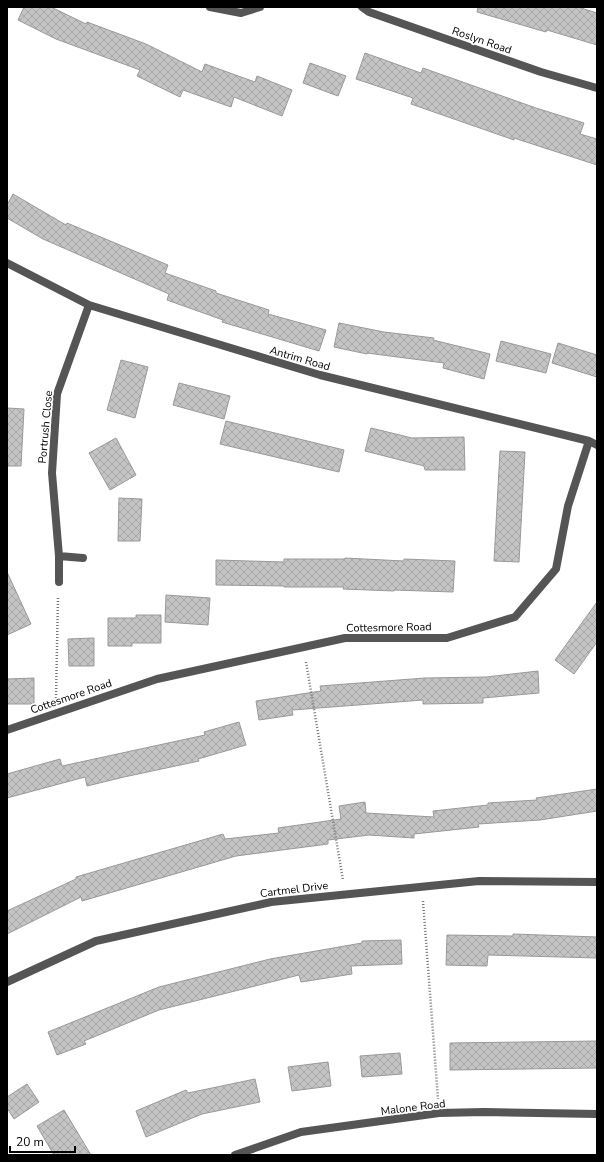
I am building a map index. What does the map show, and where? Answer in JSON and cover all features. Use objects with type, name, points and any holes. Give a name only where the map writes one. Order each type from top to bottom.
[{"type":"street","points":[[210,7],[241,13],[260,7]]},
{"type":"street","name":"Roslyn Road","points":[[362,7],[369,12],[541,72],[597,88]]},
{"type":"street","name":"Antrim Road","points":[[7,263],[89,305],[320,375],[589,441],[597,445]]},
{"type":"street","name":"Portrush Close","points":[[59,582],[59,556],[52,473],[57,394],[89,305]]},
{"type":"street","name":"Cottesmore Road","points":[[7,730],[157,679],[345,638],[447,638],[515,617],[556,569],[568,506],[589,441]]},
{"type":"street","points":[[59,556],[83,558]]},
{"type":"street","name":"Cartmel Drive","points":[[7,982],[96,941],[271,902],[479,881],[597,882]]},
{"type":"street","name":"Malone Road","points":[[235,1155],[301,1132],[439,1113],[484,1112],[597,1114]]},
{"type":"path","points":[[56,713],[59,582]]},
{"type":"path","points":[[304,647],[346,894]]},
{"type":"path","points":[[422,886],[439,1113]]},
{"type":"building","points":[[24,7],[51,7],[86,24],[87,22],[146,44],[202,72],[205,64],[255,82],[257,76],[292,90],[282,116],[234,97],[231,107],[183,90],[180,97],[137,76],[140,70],[56,39],[18,20]]},
{"type":"building","points":[[478,7],[578,7],[597,13],[597,45],[547,30],[546,32],[477,12]]},
{"type":"building","points":[[365,53],[421,73],[423,68],[536,108],[584,123],[580,134],[597,139],[597,165],[514,138],[514,140],[411,104],[413,98],[356,79]]},
{"type":"building","points":[[310,63],[346,76],[338,96],[303,83]]},
{"type":"building","points":[[13,194],[66,225],[67,223],[168,265],[165,273],[216,291],[216,293],[269,310],[268,314],[326,330],[319,351],[222,322],[223,320],[167,300],[169,294],[43,239],[7,218],[7,205]]},
{"type":"building","points":[[339,323],[384,332],[434,338],[433,340],[490,354],[484,379],[443,368],[444,363],[367,354],[334,347]]},
{"type":"building","points":[[501,341],[551,354],[546,373],[496,361]]},
{"type":"building","points":[[558,343],[597,355],[597,377],[552,363]]},
{"type":"building","points":[[121,360],[148,367],[135,418],[107,410]]},
{"type":"building","points":[[179,383],[230,396],[224,419],[173,405]]},
{"type":"building","points":[[7,408],[24,409],[21,466],[7,466]]},
{"type":"building","points":[[226,421],[344,450],[339,472],[220,444]]},
{"type":"building","points":[[371,428],[412,438],[464,437],[465,470],[425,470],[424,466],[365,451]]},
{"type":"building","points":[[116,438],[136,475],[110,490],[89,453]]},
{"type":"building","points":[[500,451],[525,452],[519,562],[494,561]]},
{"type":"building","points":[[119,498],[142,499],[140,541],[118,541]]},
{"type":"building","points":[[345,558],[404,561],[404,559],[455,561],[453,592],[343,589],[344,587],[216,585],[216,560],[284,562],[284,559]]},
{"type":"building","points":[[7,572],[31,624],[7,635]]},
{"type":"building","points":[[166,595],[210,598],[208,625],[165,622]]},
{"type":"building","points":[[597,602],[597,642],[574,674],[555,660]]},
{"type":"building","points":[[136,615],[161,615],[161,643],[132,643],[132,646],[108,646],[108,618],[136,618]]},
{"type":"building","points":[[94,638],[94,666],[69,666],[68,639]]},
{"type":"building","points":[[538,671],[539,693],[483,698],[483,703],[423,704],[423,700],[292,710],[293,715],[259,720],[256,701],[321,691],[320,686],[425,678],[486,677]]},
{"type":"building","points":[[34,678],[34,704],[7,704],[7,679]]},
{"type":"building","points":[[239,722],[246,745],[198,759],[199,761],[87,786],[85,777],[7,798],[7,774],[60,759],[62,766],[205,735],[204,732]]},
{"type":"building","points":[[597,789],[597,811],[540,820],[478,824],[479,827],[414,834],[414,838],[369,835],[328,840],[328,844],[236,856],[82,901],[81,897],[7,934],[7,911],[76,879],[76,877],[223,834],[225,839],[279,833],[278,828],[341,819],[339,806],[365,802],[366,813],[434,817],[433,811],[488,805],[488,803],[537,800],[536,798]]},
{"type":"building","points":[[513,934],[597,937],[597,958],[488,955],[487,966],[446,965],[447,935],[513,936]]},
{"type":"building","points":[[401,940],[402,964],[351,966],[352,974],[301,982],[299,975],[159,1010],[84,1041],[86,1044],[57,1055],[48,1032],[159,987],[270,959],[362,943],[362,941]]},
{"type":"building","points":[[597,1041],[597,1068],[450,1070],[450,1043]]},
{"type":"building","points":[[400,1053],[402,1074],[362,1077],[360,1056]]},
{"type":"building","points":[[328,1062],[331,1086],[292,1091],[288,1067]]},
{"type":"building","points":[[255,1079],[260,1102],[202,1114],[146,1137],[136,1111],[186,1090],[188,1093]]},
{"type":"building","points":[[27,1084],[39,1102],[14,1119],[7,1108],[7,1097]]},
{"type":"building","points":[[64,1110],[91,1155],[54,1155],[37,1126]]}]
